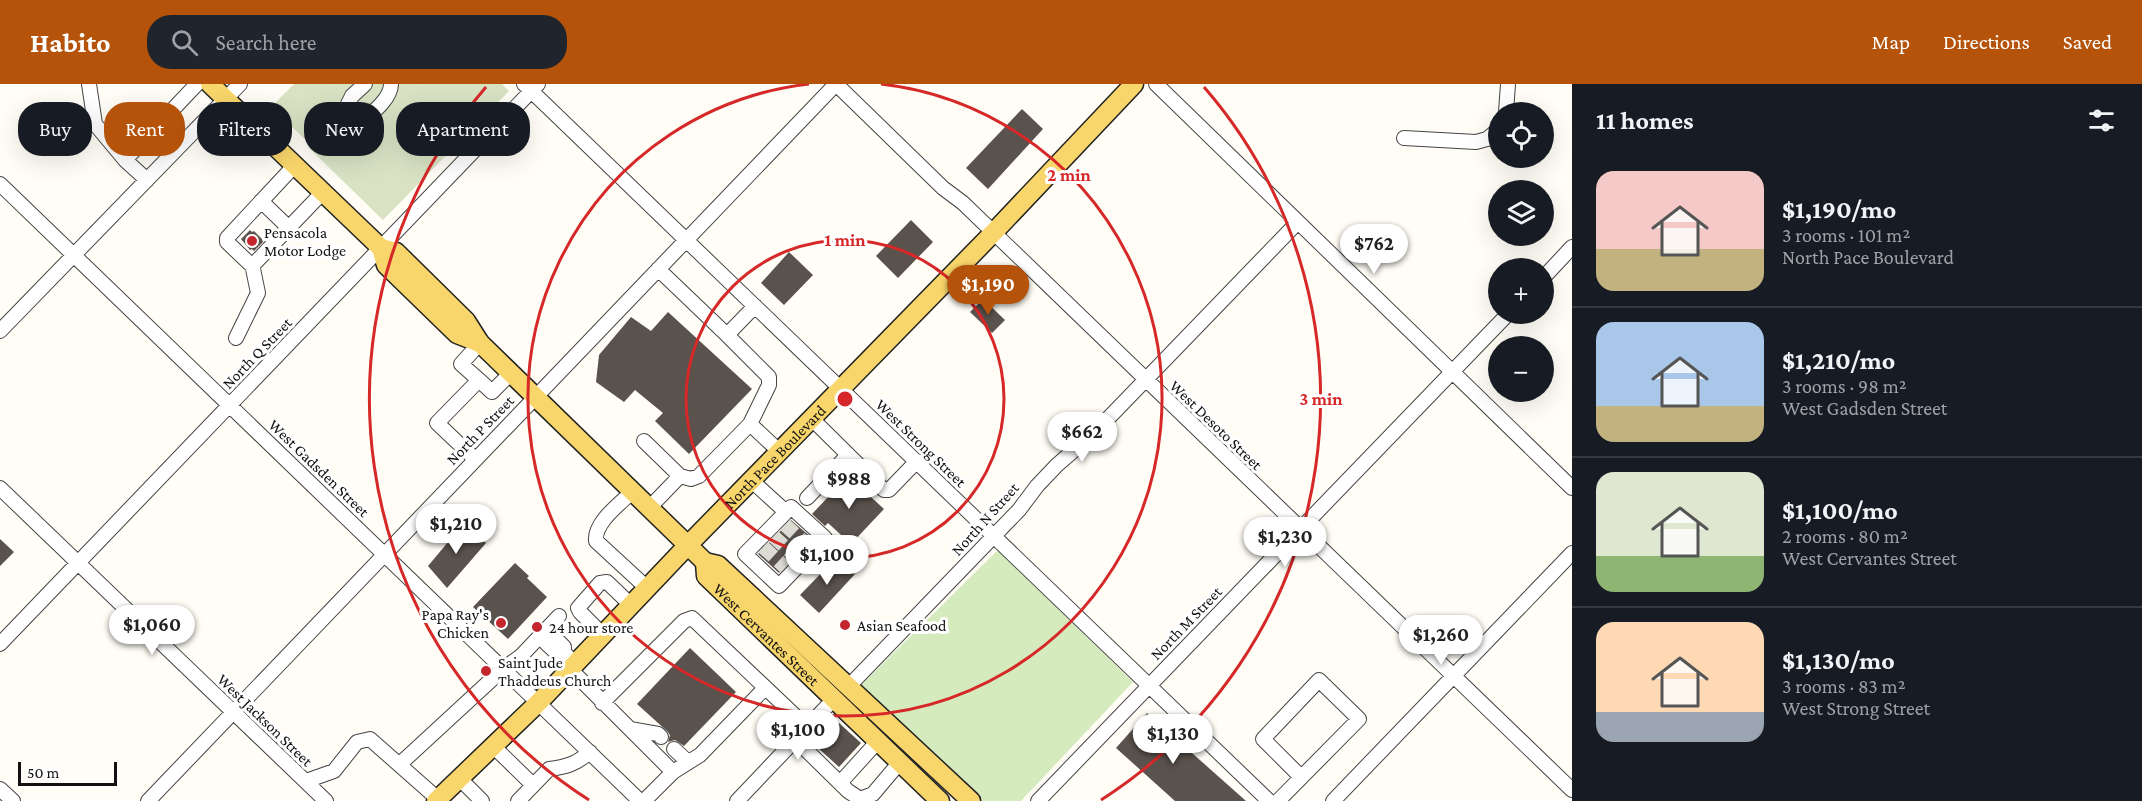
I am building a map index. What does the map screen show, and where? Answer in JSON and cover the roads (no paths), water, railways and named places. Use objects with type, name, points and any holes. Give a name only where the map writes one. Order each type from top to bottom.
[{"type":"main road","name":"West Cervantes Street","points":[[210,84],[381,248],[396,252],[466,321],[480,343],[705,562],[718,565],[971,801]]},
{"type":"main road","name":"North Pace Boulevard","points":[[437,800],[538,703],[570,662],[603,634],[688,544],[993,233],[1134,84]]},
{"type":"main road","name":"West Cervantes Street","points":[[705,562],[706,576],[940,801]]},
{"type":"street","points":[[89,84],[95,124],[125,160],[147,180]]},
{"type":"street","points":[[125,160],[197,84]]},
{"type":"street","points":[[0,330],[240,84]]},
{"type":"street","points":[[365,84],[352,96],[348,105],[354,114],[364,118],[388,96],[391,84]]},
{"type":"street","name":"West Desoto Street","points":[[836,84],[943,188],[963,203],[1572,790]]},
{"type":"street","name":"North P Street","points":[[148,801],[836,84]]},
{"type":"street","points":[[1156,84],[1572,488]]},
{"type":"street","points":[[1507,102],[1508,84]]},
{"type":"street","name":"West Strong Street","points":[[531,86],[755,306],[1269,801]]},
{"type":"street","name":"North Q Street","points":[[0,644],[381,248],[531,86]]},
{"type":"street","points":[[1404,138],[1476,142],[1488,139]]},
{"type":"street","points":[[236,338],[258,293],[252,264],[227,242],[227,238],[295,165]]},
{"type":"street","name":"West Gadsden Street","points":[[0,184],[642,801]]},
{"type":"street","points":[[252,264],[323,192]]},
{"type":"street","points":[[261,201],[289,228]]},
{"type":"street","name":"North N Street","points":[[849,686],[1019,510],[1057,465],[1095,432],[1298,222]]},
{"type":"street","points":[[1554,266],[1572,247]]},
{"type":"street","points":[[644,441],[680,476],[691,479],[699,476],[750,424],[770,380],[658,269]]},
{"type":"street","points":[[727,335],[755,306]]},
{"type":"street","name":"North M Street","points":[[1038,801],[1498,324]]},
{"type":"street","points":[[480,343],[461,363],[492,392],[511,373]]},
{"type":"street","points":[[475,459],[437,423],[479,380]]},
{"type":"street","points":[[812,419],[885,490],[889,490],[916,461]]},
{"type":"street","points":[[750,424],[780,452]]},
{"type":"street","points":[[807,498],[848,454]]},
{"type":"street","points":[[650,507],[680,476]]},
{"type":"street","points":[[752,481],[783,518]]},
{"type":"street","name":"West Jackson Street","points":[[0,488],[326,801]]},
{"type":"street","points":[[633,491],[601,524],[596,541],[647,588]]},
{"type":"street","points":[[761,605],[779,586],[788,571],[810,548],[825,538],[791,507],[771,533],[745,554],[779,586]]},
{"type":"street","points":[[1333,801],[1572,553]]},
{"type":"street","points":[[603,634],[578,608],[600,583],[607,582],[631,605]]},
{"type":"street","points":[[400,764],[503,669],[545,635],[559,616]]},
{"type":"street","points":[[602,703],[684,621],[692,618],[808,728]]},
{"type":"street","points":[[545,635],[553,636],[564,647],[570,662],[602,703],[673,772]]},
{"type":"street","points":[[1278,801],[1359,719],[1319,680],[1263,739],[1301,777]]},
{"type":"street","points":[[642,801],[673,772],[700,755],[765,688]]},
{"type":"street","points":[[737,801],[834,699]]},
{"type":"street","points":[[630,729],[658,734],[661,737]]},
{"type":"street","points":[[306,781],[334,771],[357,742],[370,739],[437,800]]},
{"type":"street","points":[[796,740],[860,799],[873,794],[900,762]]},
{"type":"street","points":[[840,783],[878,741]]},
{"type":"street","points":[[493,746],[533,785]]},
{"type":"street","points":[[674,749],[688,762]]},
{"type":"street","points":[[518,801],[549,769],[568,767],[579,762],[590,752]]},
{"type":"street","points":[[459,778],[482,801]]},
{"type":"street","points":[[0,789],[13,801]]},
{"type":"tunnel","points":[[784,524],[807,545]]},
{"type":"tunnel","points":[[773,536],[796,557]]},
{"type":"tunnel","points":[[763,547],[786,568]]},
{"type":"place","name":"Pensacola Motor Lodge","points":[[252,241]]},
{"type":"place","name":"Papa Ray's Chicken","points":[[501,623]]},
{"type":"place","name":"Asian Seafood","points":[[845,625]]},
{"type":"place","name":"24 hour store","points":[[537,627]]},
{"type":"place","name":"Saint Jude Thaddeus Church","points":[[486,671]]}]
